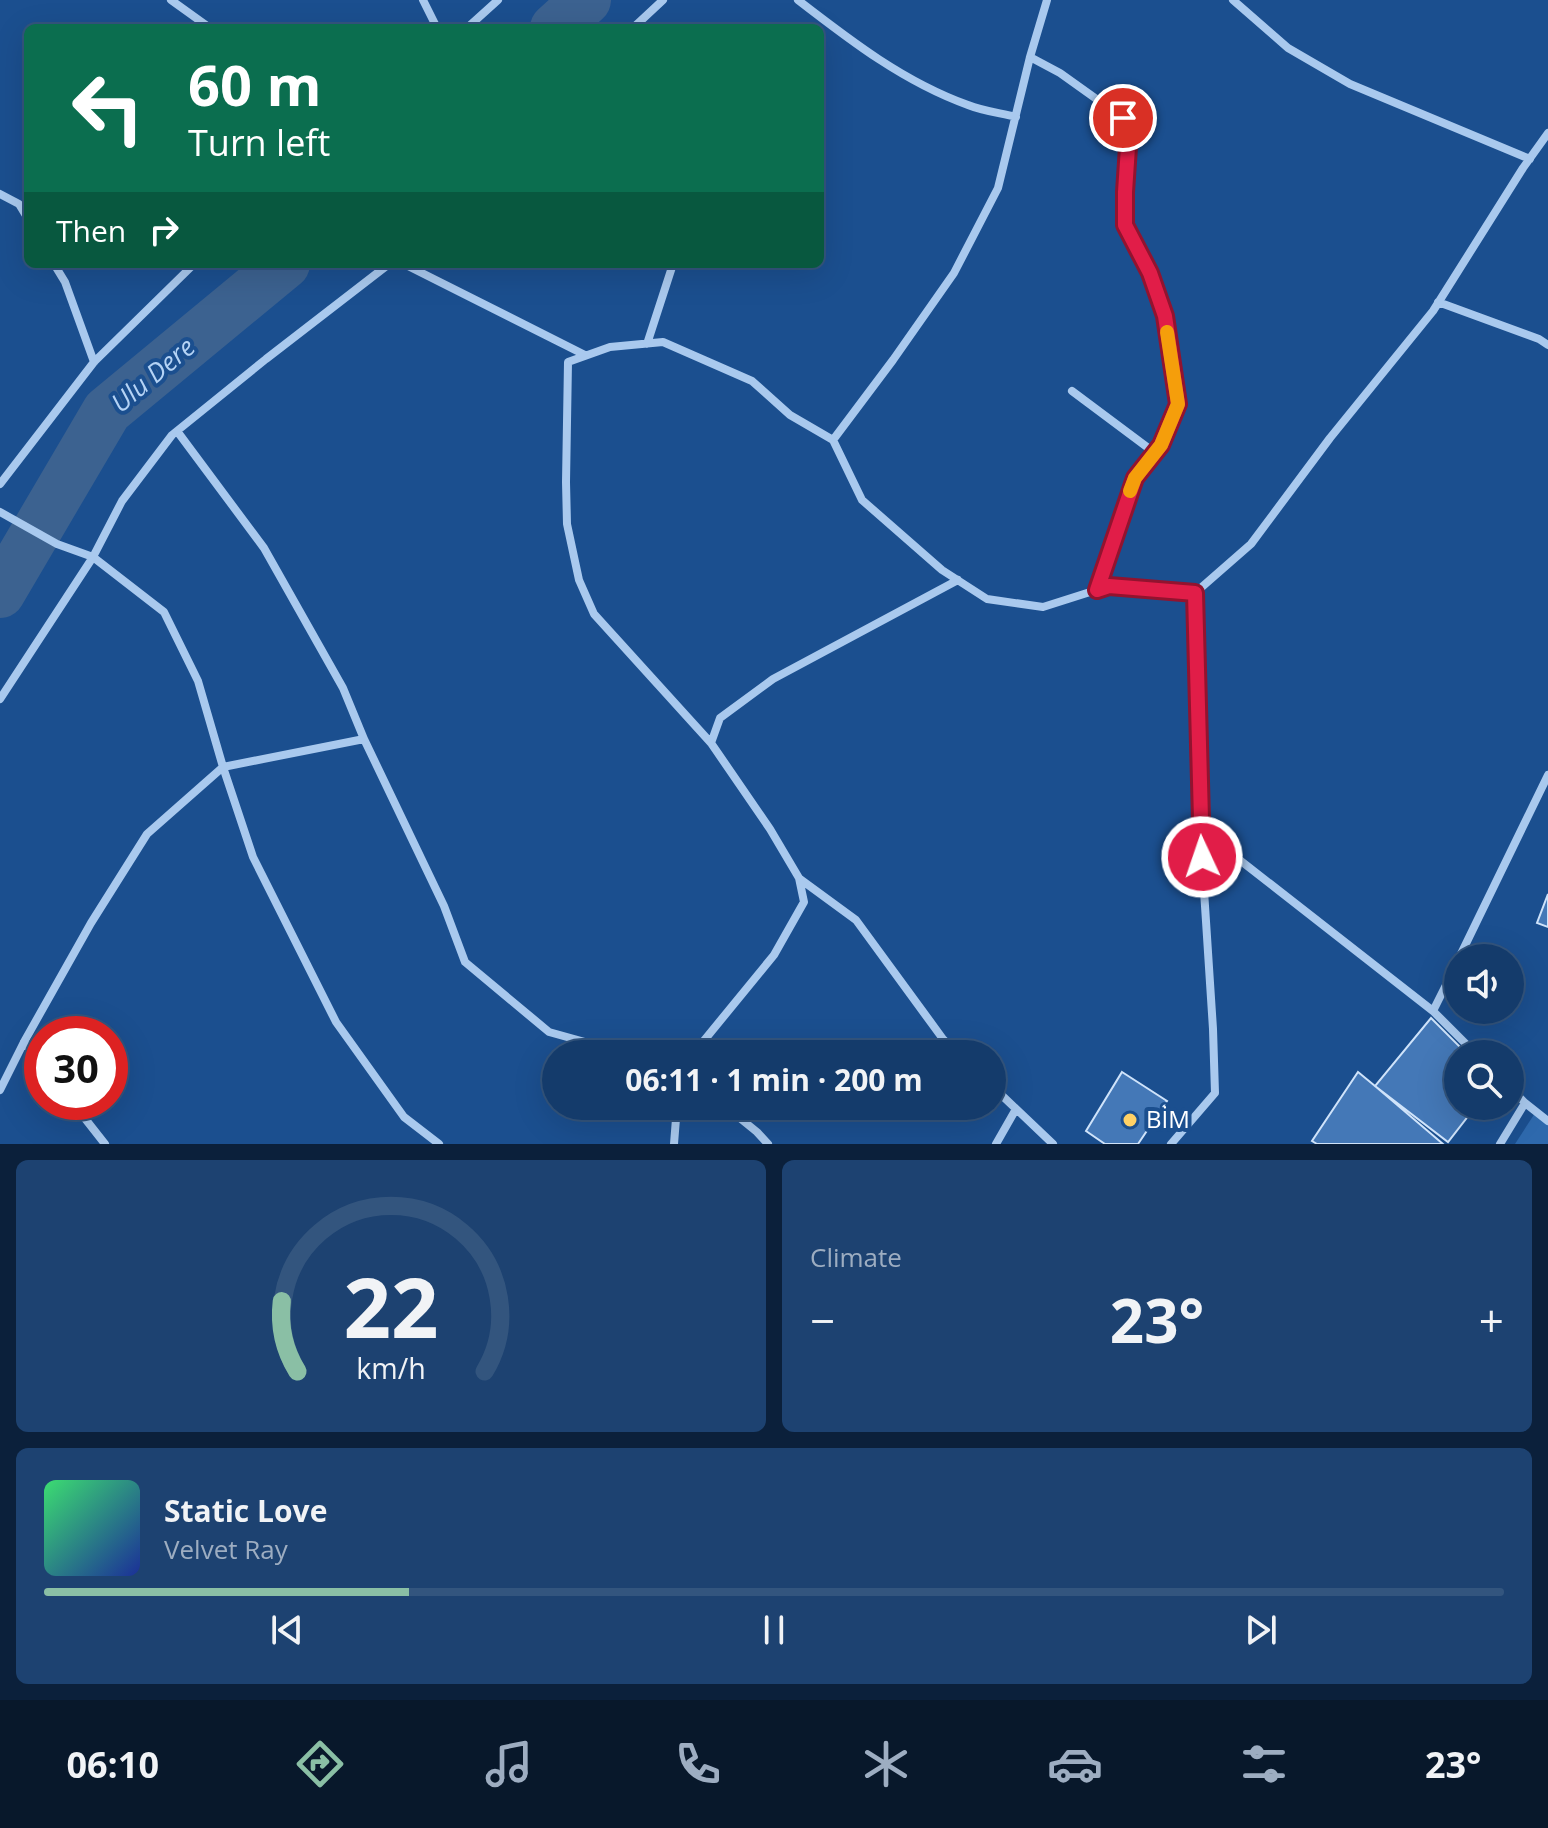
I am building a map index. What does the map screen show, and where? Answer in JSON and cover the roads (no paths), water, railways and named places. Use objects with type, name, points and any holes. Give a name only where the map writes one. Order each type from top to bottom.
[{"type":"street","points":[[171,0],[204,24]]},
{"type":"street","points":[[423,0],[435,24]]},
{"type":"street","points":[[471,24],[498,0]]},
{"type":"street","points":[[637,24],[663,0]]},
{"type":"street","points":[[798,0],[864,51],[914,81],[969,106],[1016,117]]},
{"type":"street","points":[[833,440],[954,273],[998,188],[1047,0]]},
{"type":"street","points":[[1233,0],[1288,48],[1350,84],[1530,159]]},
{"type":"street","points":[[1030,57],[1060,73],[1123,118],[1128,147],[1125,225],[1150,273],[1165,316],[1178,404],[1161,445],[1135,478],[1097,590]]},
{"type":"street","points":[[704,1040],[774,955],[804,902],[799,878],[770,829],[711,743],[594,614],[579,580],[567,524],[568,362],[610,347],[663,342],[752,381],[790,415],[833,440],[862,500],[942,570],[987,599],[1043,607],[1109,586],[1195,593],[1251,544],[1438,302],[1548,133]]},
{"type":"street","points":[[0,194],[19,204],[24,212]]},
{"type":"street","points":[[56,268],[65,282],[94,362]]},
{"type":"street","points":[[0,484],[94,362],[190,268]]},
{"type":"street","points":[[0,699],[93,557],[122,501],[177,431],[384,268]]},
{"type":"street","points":[[412,268],[586,355]]},
{"type":"street","points":[[647,344],[672,268]]},
{"type":"street","points":[[1438,302],[1548,345]]},
{"type":"street","points":[[1072,391],[1155,453]]},
{"type":"street","points":[[177,431],[264,548],[343,688],[444,906],[465,962],[549,1032],[578,1040]]},
{"type":"street","points":[[4,515],[57,544],[93,557],[164,612],[198,681],[253,857],[336,1022],[404,1117],[439,1144]]},
{"type":"street","points":[[711,743],[720,718],[773,679],[958,580]]},
{"type":"street","points":[[1171,1144],[1215,1093],[1200,829],[1195,593]]},
{"type":"street","points":[[39,1016],[91,923],[147,834],[223,767],[364,739]]},
{"type":"street","points":[[1466,944],[1548,775]]},
{"type":"street","points":[[1200,829],[1433,1011],[1462,1040]]},
{"type":"street","points":[[799,878],[856,920],[944,1040]]},
{"type":"street","points":[[1433,1011],[1444,989]]},
{"type":"street","points":[[0,1090],[24,1042]]},
{"type":"street","points":[[1006,1099],[1053,1144]]},
{"type":"street","points":[[1500,1144],[1525,1103],[1548,1121]]},
{"type":"street","points":[[996,1144],[1016,1109]]},
{"type":"street","points":[[86,1120],[105,1144]]},
{"type":"street","points":[[674,1144],[676,1120]]},
{"type":"street","points":[[742,1120],[768,1144]]},
{"type":"waterway","name":"Ulu Dere","points":[[559,24],[586,0]]},
{"type":"waterway","name":"Ulu Dere","points":[[0,593],[107,411],[280,268]]},
{"type":"place","name":"BİM","points":[[1130,1120]]}]
